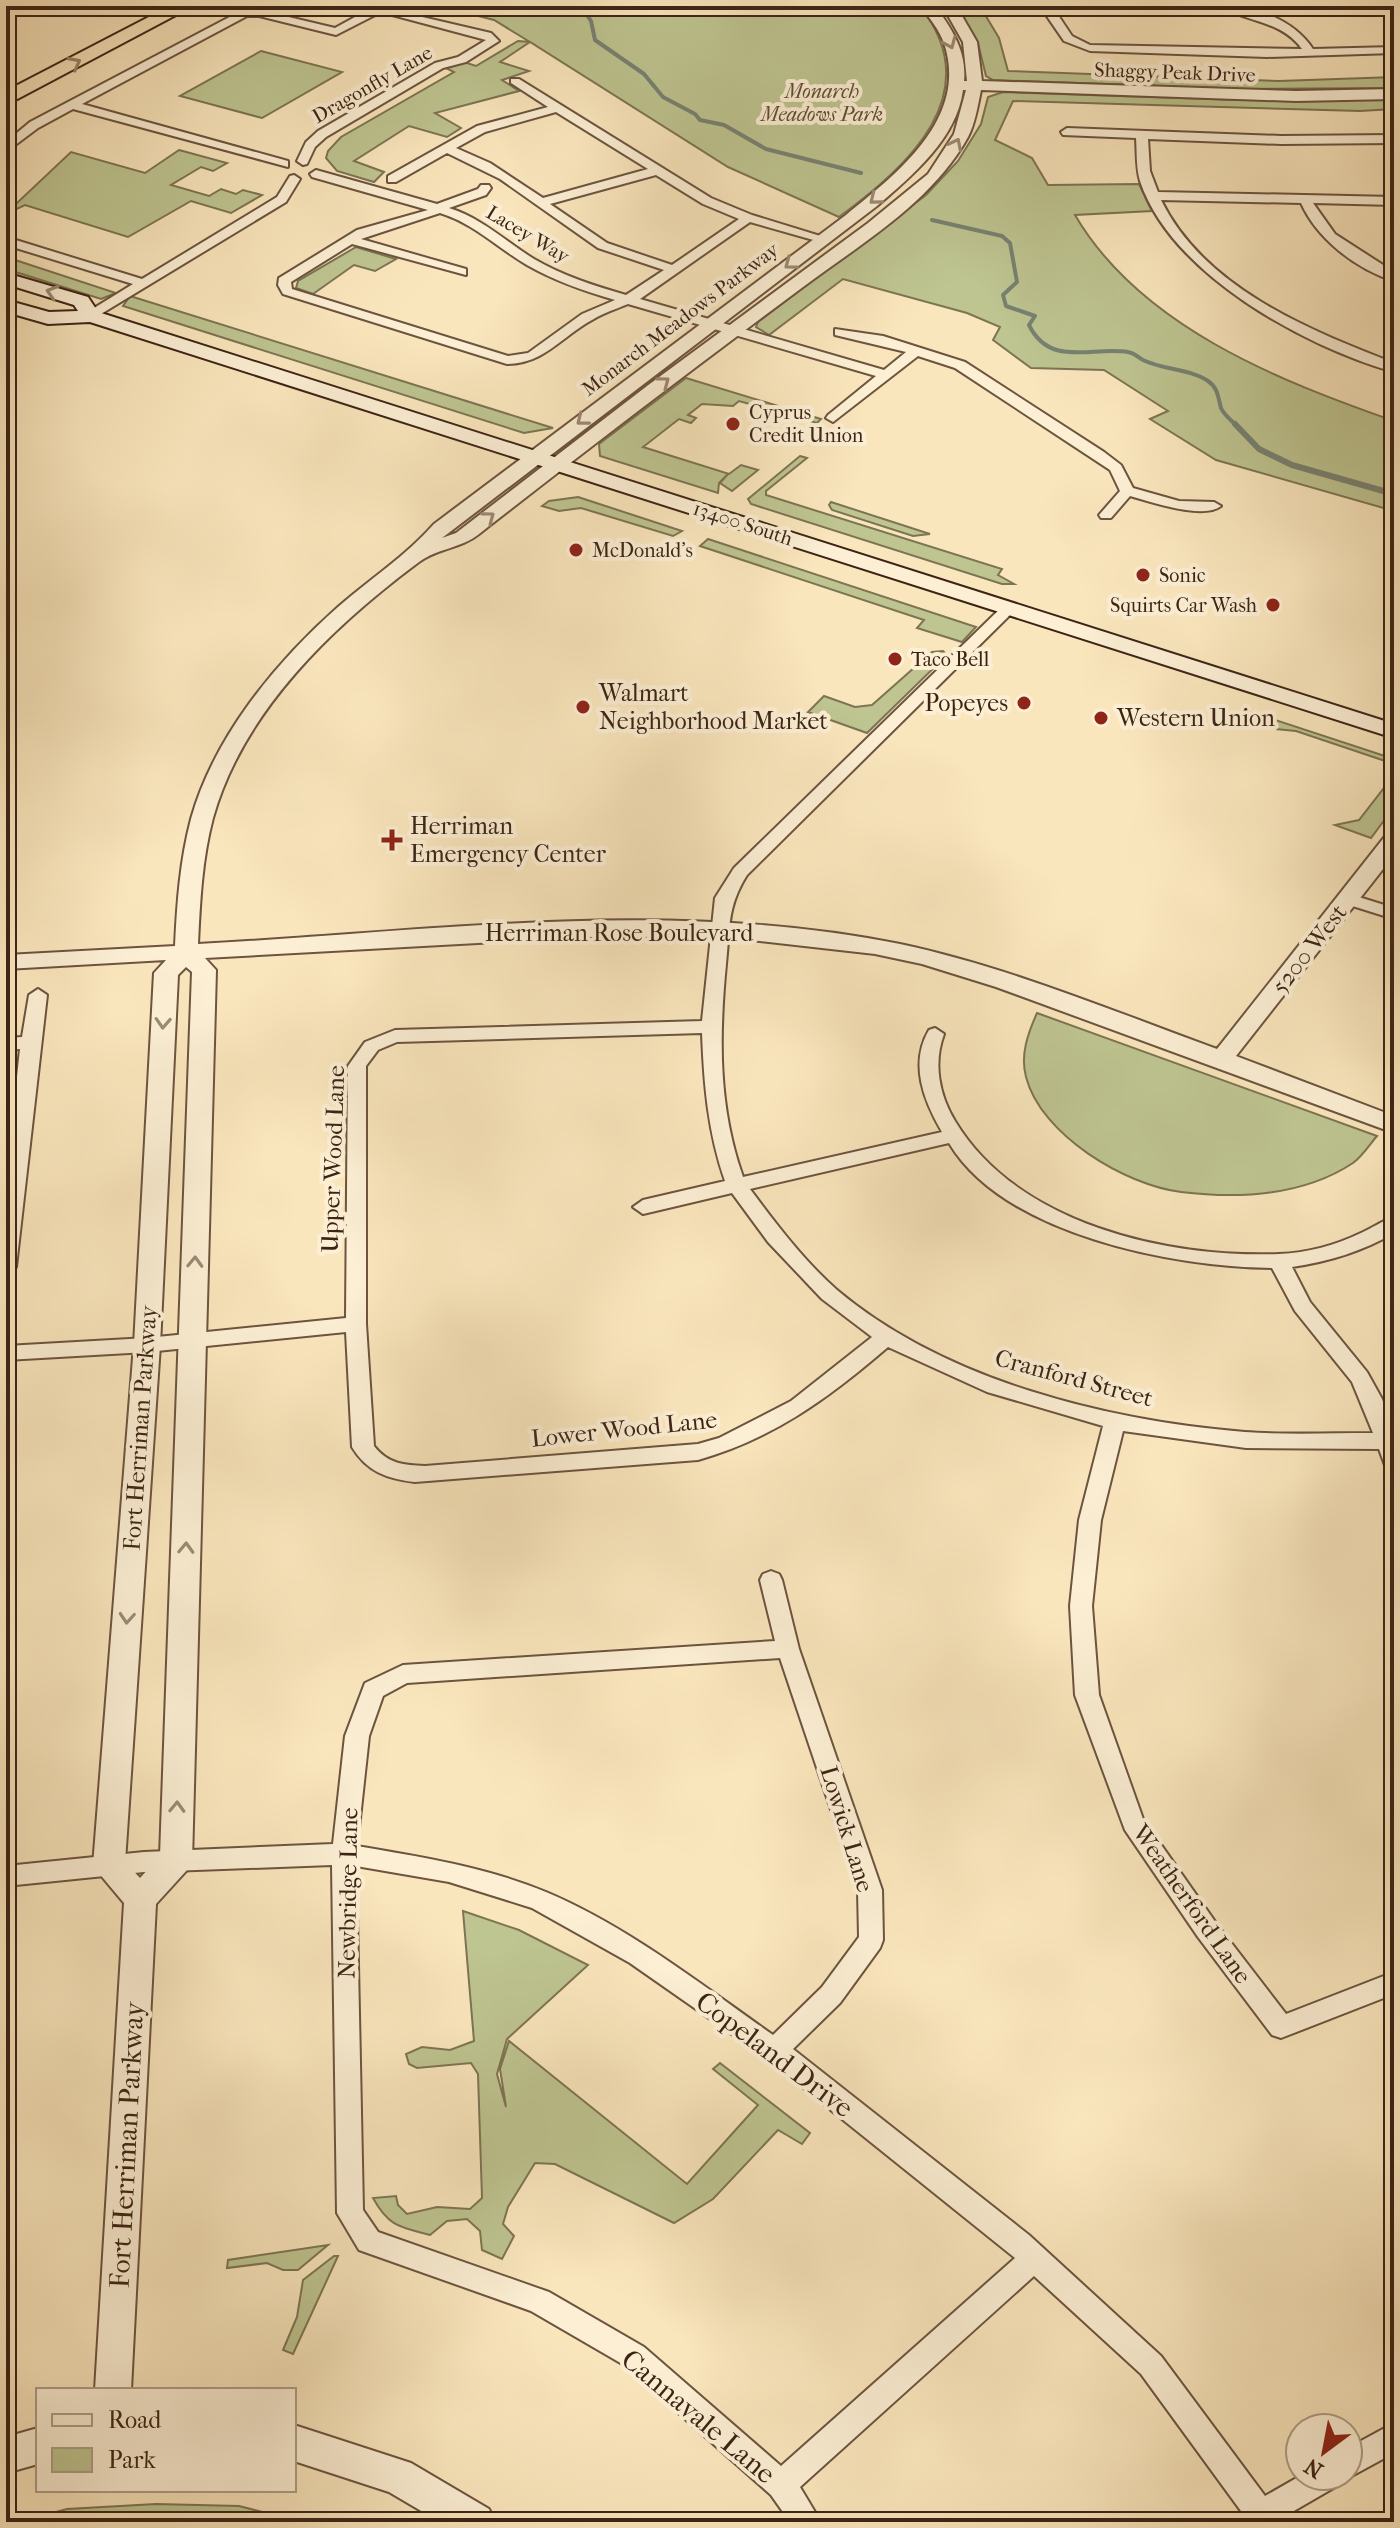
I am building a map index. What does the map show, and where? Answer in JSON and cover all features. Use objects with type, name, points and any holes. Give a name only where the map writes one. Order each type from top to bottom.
[{"type":"highway","points":[[6,99],[184,6]]},
{"type":"main road","name":"13400 South","points":[[6,278],[81,301],[91,316]]},
{"type":"main road","name":"13400 South","points":[[6,306],[48,318],[91,316],[1394,731]]},
{"type":"street","points":[[928,6],[951,42],[957,63],[956,85]]},
{"type":"street","points":[[949,6],[970,42],[975,86]]},
{"type":"street","points":[[1046,6],[1074,46],[1311,54],[1394,50]]},
{"type":"street","points":[[1226,6],[1287,27],[1301,38],[1311,54]]},
{"type":"street","name":"Dragonfly Lane","points":[[71,105],[245,13],[259,13],[336,32],[380,8],[487,35],[493,41],[462,60],[439,65],[322,134],[310,145],[303,161]]},
{"type":"street","points":[[515,81],[707,201],[748,218],[824,239]]},
{"type":"street","name":"Shaggy Peak Drive","points":[[956,85],[1282,96],[1394,94]]},
{"type":"street","name":"Monarch Meadows Parkway","points":[[559,464],[898,180],[924,154],[946,120],[956,85]]},
{"type":"street","name":"Monarch Meadows Parkway","points":[[536,456],[721,327],[874,226],[919,192],[949,158],[962,134],[975,86]]},
{"type":"street","points":[[6,148],[34,125],[71,105],[284,164],[303,161],[318,166],[316,174],[294,179],[279,173],[284,164]]},
{"type":"street","points":[[392,179],[481,129],[559,107]]},
{"type":"street","points":[[1067,132],[1295,140],[1394,139]]},
{"type":"street","points":[[1142,135],[1146,178],[1162,215],[1180,241],[1231,286],[1281,318],[1394,368]]},
{"type":"street","points":[[446,149],[484,162],[594,242],[674,269]]},
{"type":"street","points":[[542,202],[656,171]]},
{"type":"street","name":"Lacey Way","points":[[316,174],[439,208],[480,227],[552,274],[580,286],[883,374]]},
{"type":"street","points":[[91,316],[282,199],[294,179]]},
{"type":"street","points":[[510,181],[453,201],[425,216],[375,227],[284,281],[284,287],[288,293],[303,298],[514,360],[533,356],[587,317],[628,301],[748,218]]},
{"type":"street","points":[[1153,196],[1394,201]]},
{"type":"street","points":[[1306,201],[1311,214],[1328,233],[1394,277]]},
{"type":"street","points":[[351,240],[461,272]]},
{"type":"street","points":[[6,241],[142,283]]},
{"type":"street","points":[[840,332],[878,339],[960,365],[1116,468],[1127,491],[1179,505],[1214,506]]},
{"type":"street","points":[[833,418],[883,374],[916,351]]},
{"type":"street","name":"Fort Herriman Parkway","points":[[109,1866],[147,1345],[166,973],[186,954],[194,861],[208,798],[242,732],[311,644],[346,611],[420,554],[441,528],[536,456]]},
{"type":"street","name":"Fort Herriman Parkway","points":[[420,554],[463,537],[559,464]]},
{"type":"street","points":[[1106,515],[1127,491]]},
{"type":"street","name":"Cranford Street","points":[[1009,608],[740,872],[724,898],[711,1027],[714,1099],[725,1153],[736,1184],[775,1237],[829,1294],[886,1337],[994,1387],[1115,1422],[1246,1440],[1392,1448]]},
{"type":"street","name":"5200 West","points":[[1222,1058],[1394,840]]},
{"type":"street","points":[[1349,899],[1394,914]]},
{"type":"street","name":"Herriman Rose Boulevard","points":[[6,962],[186,954],[512,932],[668,928],[770,932],[878,947],[990,977],[1222,1058],[1394,1125]]},
{"type":"street","name":"Fort Herriman Parkway","points":[[176,1861],[204,970],[186,954]]},
{"type":"street","points":[[6,1267],[38,995]]},
{"type":"street","name":"Upper Wood Lane","points":[[382,1468],[370,1459],[363,1447],[356,1324],[357,1066],[370,1046],[395,1036],[711,1027]]},
{"type":"street","points":[[935,1034],[929,1047],[928,1065],[934,1095],[951,1136],[982,1168],[1005,1185],[1081,1228],[1139,1247],[1194,1258],[1279,1261],[1349,1246],[1394,1224]]},
{"type":"street","points":[[6,1044],[30,1043]]},
{"type":"street","points":[[643,1207],[951,1136]]},
{"type":"street","points":[[1279,1261],[1302,1306],[1360,1377],[1392,1448]]},
{"type":"street","points":[[6,1353],[147,1345],[356,1324]]},
{"type":"street","name":"Lower Wood Lane","points":[[382,1468],[399,1473],[425,1474],[698,1452],[728,1446],[779,1421],[886,1337]]},
{"type":"street","name":"Weatherford Lane","points":[[1115,1422],[1090,1520],[1081,1606],[1087,1695],[1133,1823],[1207,1930],[1281,2027],[1394,1983]]},
{"type":"street","name":"Lowick Lane","points":[[771,1580],[788,1649],[870,1890],[871,1940],[831,1995],[775,2050]]},
{"type":"street","name":"Newbridge Lane","points":[[359,2229],[350,2213],[344,1854],[357,1736],[373,1690],[403,1674],[788,1649]]},
{"type":"street","name":"Copeland Drive","points":[[6,1876],[144,1862],[344,1854],[449,1872],[539,1900],[639,1955],[775,2050],[1034,2258],[1151,2365],[1265,2518]]},
{"type":"street","points":[[109,1866],[140,1899],[176,1861]]},
{"type":"street","name":"Fort Herriman Parkway","points":[[113,2388],[140,1899]]},
{"type":"street","name":"Cannavale Lane","points":[[359,2229],[369,2241],[539,2301],[634,2356],[781,2485],[807,2522]]},
{"type":"street","points":[[781,2485],[1034,2258]]},
{"type":"street","points":[[1364,2455],[1394,2437]]},
{"type":"street","points":[[296,2444],[398,2476],[476,2522]]},
{"type":"street","points":[[6,2455],[36,2447]]},
{"type":"street","points":[[1265,2518],[1303,2492]]},
{"type":"green space","name":"Monarch Meadows Park","points":[[439,6],[920,6],[939,38],[946,69],[943,98],[931,125],[913,151],[890,175],[839,217],[728,167],[494,20]]},
{"type":"green space","points":[[957,6],[981,8],[999,38],[1008,71],[1279,81],[1394,77],[1394,88],[1249,89],[993,80],[986,76],[978,43]]},
{"type":"green space","points":[[518,41],[530,42],[500,62],[529,71],[502,80],[519,91],[435,113],[461,128],[447,137],[409,126],[354,161],[384,172],[374,182],[337,171],[326,158],[328,151],[341,137],[454,72],[444,67],[464,62],[476,66]]},
{"type":"green space","points":[[261,51],[342,72],[262,118],[180,96]]},
{"type":"green space","points":[[1003,92],[1240,100],[1394,100],[1394,109],[1360,111],[1013,101],[995,140],[1032,158],[1048,185],[1139,184],[1152,211],[1075,215],[1103,254],[1136,288],[1174,318],[1259,367],[1394,421],[1394,511],[1216,460],[1150,419],[1168,411],[1104,370],[1031,368],[993,340],[1000,327],[967,313],[843,279],[769,335],[756,327],[758,322],[926,195],[958,161],[981,124],[988,97]]},
{"type":"green space","points":[[179,150],[227,163],[213,171],[201,167],[171,185],[209,196],[221,189],[236,194],[243,190],[262,195],[231,213],[191,201],[128,237],[25,205],[6,214],[6,202],[16,204],[71,152],[145,173]]},
{"type":"green space","points":[[356,247],[396,259],[375,271],[354,265],[313,294],[296,288],[298,281]]},
{"type":"green space","points":[[6,257],[116,293],[101,299],[6,269]]},
{"type":"green space","points":[[130,296],[553,428],[524,433],[123,306]]},
{"type":"green space","points":[[686,378],[821,419],[817,423],[739,401],[733,406],[702,404],[688,415],[696,418],[691,423],[679,419],[643,447],[729,474],[741,465],[758,470],[732,491],[720,483],[728,474],[719,483],[718,493],[600,456],[599,444]]},
{"type":"green space","points":[[800,456],[807,458],[766,491],[766,495],[1002,569],[998,575],[1014,584],[1002,584],[751,504],[748,499]]},
{"type":"green space","points":[[578,497],[682,531],[673,536],[581,508],[559,511],[542,506],[549,501]]},
{"type":"green space","points":[[831,502],[930,534],[913,536],[832,510]]},
{"type":"green space","points":[[708,539],[976,627],[962,642],[917,628],[924,620],[700,546]]},
{"type":"green space","points":[[943,651],[947,655],[867,733],[808,712],[824,696],[855,707],[872,705],[932,652]]},
{"type":"green space","points":[[1245,710],[1394,759],[1394,764],[1296,731],[1234,725]]},
{"type":"green space","points":[[1394,775],[1394,807],[1371,838],[1335,825],[1359,820]]},
{"type":"green space","points":[[1037,1013],[1377,1136],[1363,1154],[1334,1174],[1292,1189],[1225,1195],[1181,1192],[1135,1179],[1088,1154],[1067,1137],[1035,1098],[1026,1077],[1024,1052]]},
{"type":"green space","points":[[463,1911],[519,1930],[588,1965],[507,2039],[497,2074],[506,2107],[500,2069],[509,2041],[687,2184],[758,2105],[713,2069],[720,2063],[810,2133],[802,2144],[778,2130],[713,2199],[674,2223],[555,2164],[535,2163],[508,2207],[503,2224],[514,2236],[502,2259],[482,2250],[480,2231],[467,2219],[447,2221],[430,2235],[396,2224],[384,2215],[373,2198],[396,2196],[398,2205],[407,2214],[437,2207],[470,2209],[482,2198],[478,2074],[471,2063],[417,2068],[409,2064],[406,2054],[422,2047],[450,2050],[474,2041]]},
{"type":"green space","points":[[328,2245],[298,2270],[283,2270],[267,2263],[227,2268],[228,2260]]},
{"type":"green space","points":[[338,2256],[293,2354],[283,2350],[297,2317],[303,2280]]},
{"type":"green space","points":[[156,2504],[239,2506],[301,2522],[20,2522],[67,2509]]},
{"type":"waterway","points":[[581,6],[591,21],[595,40],[644,74],[663,97],[695,114],[700,120],[724,125],[766,149],[861,173]]},
{"type":"waterway","points":[[932,220],[1002,236],[1010,243],[1017,282],[1003,295],[1006,306],[1035,316],[1029,325],[1048,347],[1073,352],[1128,352],[1151,363],[1201,377],[1214,387],[1222,411],[1235,424]]},
{"type":"waterway","points":[[1235,424],[1259,449],[1292,465],[1394,494]]},
{"type":"place","name":"Cyprus Credit Union","points":[[733,424]]},
{"type":"place","name":"McDonald's","points":[[576,550]]},
{"type":"place","name":"Sonic","points":[[1143,575]]},
{"type":"place","name":"Squirts Car Wash","points":[[1273,605]]},
{"type":"place","name":"Taco Bell","points":[[895,659]]},
{"type":"place","name":"Popeyes","points":[[1024,703]]},
{"type":"place","name":"Walmart Neighborhood Market","points":[[583,707]]},
{"type":"place","name":"Western Union","points":[[1101,718]]},
{"type":"place","name":"Herriman Emergency Center","points":[[392,840]]}]
